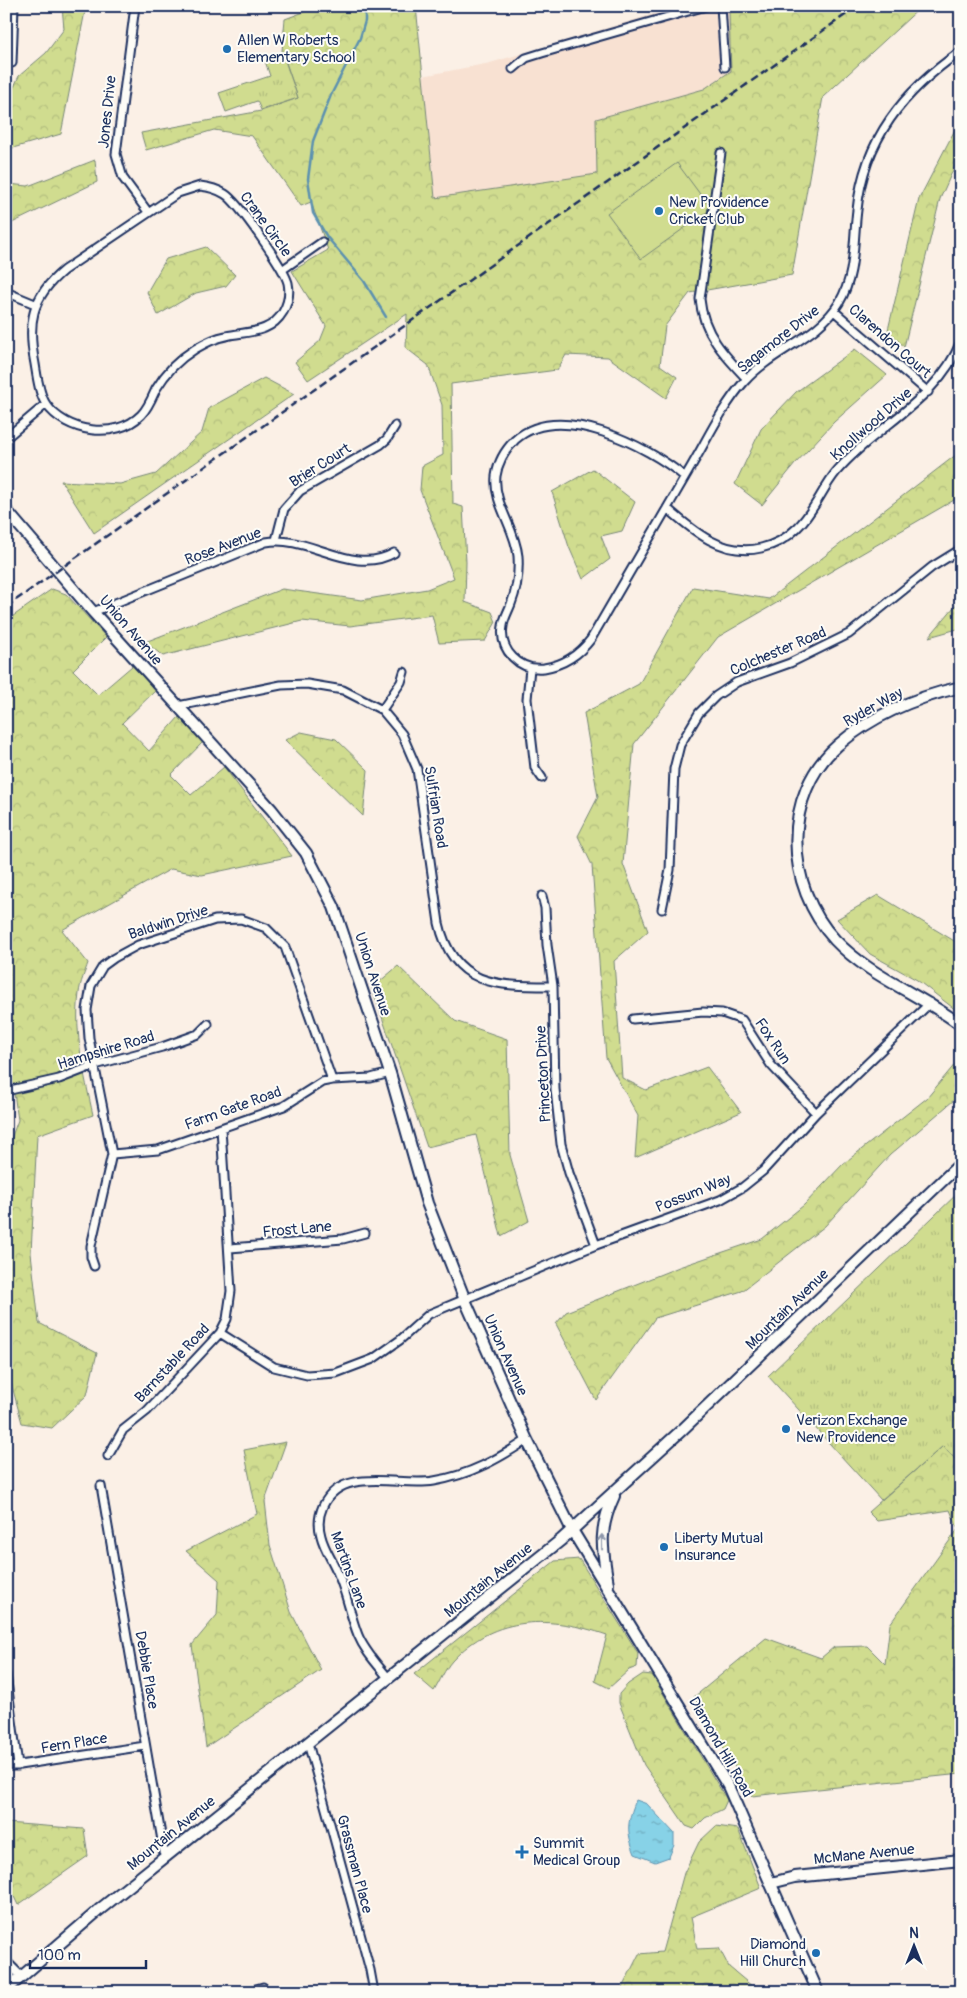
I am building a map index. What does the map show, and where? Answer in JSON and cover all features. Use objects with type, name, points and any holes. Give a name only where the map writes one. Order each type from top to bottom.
[{"type":"main road","name":"Union Avenue","points":[[6,510],[94,612],[272,810],[290,832],[316,870],[342,927],[390,1073],[427,1203],[465,1300],[528,1440],[572,1530]]},
{"type":"main road","name":"Ryder Way","points":[[961,687],[905,704],[852,733],[837,746],[810,782],[797,824],[796,839],[799,870],[807,892],[824,925],[860,962],[961,1024]]},
{"type":"main road","name":"Mountain Avenue","points":[[6,1990],[165,1858],[389,1679],[616,1492],[961,1163]]},
{"type":"main road","points":[[609,1590],[602,1536],[606,1512],[616,1492]]},
{"type":"main road","name":"Diamond Hill Road","points":[[572,1530],[728,1786],[818,1992]]},
{"type":"main road","name":"McMane Avenue","points":[[771,1883],[795,1877],[961,1860]]},
{"type":"street","points":[[12,63],[14,6]]},
{"type":"street","name":"Jones Drive","points":[[135,6],[116,154],[123,178],[148,212]]},
{"type":"street","points":[[513,69],[526,58],[542,52],[706,6]]},
{"type":"street","points":[[722,6],[725,66]]},
{"type":"street","name":"Sagamore Drive","points":[[530,668],[559,664],[571,658],[587,644],[729,401],[746,379],[820,325],[834,311],[845,292],[851,272],[861,185],[875,145],[885,126],[911,91],[927,76],[961,51]]},
{"type":"street","points":[[721,153],[700,299],[701,315],[710,335],[746,379]]},
{"type":"street","name":"Crane Circle","points":[[200,186],[218,190],[235,202],[282,270],[288,282],[286,307],[276,321],[262,330],[214,339],[190,352],[167,373],[147,407],[132,422],[105,431],[90,430],[74,425],[46,404],[35,363],[31,336],[35,304],[48,284],[64,270],[148,212],[186,189],[200,186]]},
{"type":"street","points":[[282,270],[322,242]]},
{"type":"street","points":[[6,292],[35,304]]},
{"type":"street","name":"Clarendon Court","points":[[834,311],[928,392]]},
{"type":"street","name":"Knollwood Drive","points":[[667,508],[696,532],[728,549],[753,549],[777,542],[803,522],[841,467],[928,392],[951,362],[961,341]]},
{"type":"street","points":[[6,438],[46,404]]},
{"type":"street","name":"Brier Court","points":[[276,540],[284,509],[300,491],[380,445],[387,439],[395,426]]},
{"type":"street","points":[[542,778],[536,768],[527,699],[530,668],[511,656],[502,634],[505,618],[514,593],[518,570],[514,537],[499,502],[496,484],[501,460],[510,445],[524,433],[541,426],[580,427],[614,436],[640,446],[658,456],[685,477]]},
{"type":"street","name":"Rose Avenue","points":[[94,612],[266,542],[276,540],[367,561],[382,560],[394,553]]},
{"type":"street","name":"Colchester Road","points":[[662,909],[670,870],[674,769],[685,734],[699,713],[716,696],[737,682],[790,664],[849,634],[932,567],[961,549]]},
{"type":"street","points":[[382,710],[401,682],[404,672]]},
{"type":"street","name":"Sulfrian Road","points":[[178,706],[281,686],[307,684],[343,690],[382,710],[402,734],[416,764],[420,781],[439,923],[442,936],[453,958],[462,968],[489,983],[506,986],[554,986]]},
{"type":"street","name":"Princeton Drive","points":[[542,896],[545,908],[547,945],[554,986],[555,1089],[561,1144],[568,1173],[596,1245]]},
{"type":"street","name":"Baldwin Drive","points":[[94,1266],[91,1256],[92,1246],[112,1154],[86,1010],[91,986],[103,966],[138,945],[215,920],[241,919],[266,928],[285,947],[332,1080]]},
{"type":"street","name":"Possum Way","points":[[220,1333],[274,1367],[307,1375],[336,1373],[374,1359],[429,1314],[596,1245],[720,1200],[743,1187],[763,1172],[816,1114],[930,1004]]},
{"type":"street","name":"Fox Run","points":[[632,1019],[703,1012],[722,1013],[742,1020],[780,1076],[816,1114]]},
{"type":"street","name":"Hampshire Road","points":[[6,1090],[59,1079],[95,1065],[162,1047],[198,1034],[208,1024]]},
{"type":"street","name":"Farm Gate Road","points":[[112,1154],[158,1150],[284,1106],[314,1086],[332,1080],[364,1079],[390,1073]]},
{"type":"street","name":"Barnstable Road","points":[[108,1456],[123,1430],[147,1411],[220,1333],[230,1304],[230,1248],[221,1128]]},
{"type":"street","name":"Frost Lane","points":[[230,1248],[343,1239],[365,1233]]},
{"type":"street","name":"Martins Lane","points":[[389,1679],[368,1653],[359,1636],[340,1579],[321,1537],[319,1521],[324,1504],[334,1492],[351,1482],[370,1480],[414,1483],[434,1481],[472,1471],[496,1460],[528,1440]]},
{"type":"street","name":"Debbie Place","points":[[101,1486],[165,1858]]},
{"type":"street","points":[[6,1674],[18,1766]]},
{"type":"street","name":"Grassman Place","points":[[308,1743],[370,1970],[374,1992]]},
{"type":"street","name":"Fern Place","points":[[6,1767],[146,1746]]},
{"type":"street","points":[[6,1961],[21,1976]]},
{"type":"street","points":[[246,1992],[263,1987]]},
{"type":"shaded area","points":[[681,6],[832,6],[729,12],[731,71],[704,89],[596,119],[598,174],[435,198],[423,76],[490,63]]},
{"type":"green space","points":[[62,6],[86,6],[61,134],[6,150],[6,104],[19,76],[46,53],[64,29]]},
{"type":"green space","points":[[320,6],[416,6],[435,198],[597,174],[596,119],[704,89],[731,71],[729,12],[832,6],[922,6],[823,97],[792,275],[690,293],[665,326],[660,365],[677,377],[666,398],[608,357],[566,355],[557,370],[451,384],[453,504],[463,507],[466,562],[465,602],[492,612],[496,622],[485,641],[439,643],[432,615],[350,626],[302,621],[163,656],[145,642],[282,589],[362,600],[427,589],[454,578],[420,490],[422,466],[443,455],[442,405],[428,365],[406,348],[407,314],[308,380],[295,362],[320,341],[326,326],[292,271],[328,250],[311,202],[301,206],[252,136],[214,130],[146,150],[141,133],[261,111],[298,98],[282,51],[285,19]]},
{"type":"green space","points":[[282,52],[298,98],[261,110],[257,101],[226,112],[219,93],[270,76],[264,58]]},
{"type":"green space","points":[[961,118],[961,152],[940,199],[904,347],[888,330],[919,199]]},
{"type":"green space","points":[[95,160],[97,182],[12,223],[6,224],[6,165],[8,184],[28,186]]},
{"type":"green space","name":"New Providence Cricket Club","points":[[677,163],[711,209],[641,259],[607,213]]},
{"type":"green space","points":[[206,247],[235,275],[226,286],[196,293],[158,315],[147,292],[166,259]]},
{"type":"green space","points":[[855,349],[887,375],[834,422],[795,464],[762,505],[735,484],[761,429],[796,392]]},
{"type":"green space","points":[[264,378],[294,394],[94,533],[61,481],[120,484],[156,474],[202,432],[209,408]]},
{"type":"green space","points":[[961,451],[961,496],[718,637],[634,744],[623,864],[648,931],[614,961],[622,1078],[646,1090],[707,1067],[741,1112],[635,1158],[638,1116],[606,1058],[592,865],[578,836],[598,797],[584,713],[639,684],[693,587],[769,599]]},
{"type":"green space","points":[[593,469],[635,502],[622,531],[601,536],[610,559],[583,579],[569,547],[552,492]]},
{"type":"green space","points":[[52,589],[66,594],[106,637],[73,670],[98,695],[132,666],[156,690],[122,723],[149,751],[179,717],[203,742],[171,775],[191,795],[224,767],[292,856],[202,875],[171,869],[62,930],[88,963],[81,981],[78,1024],[81,1054],[93,1115],[37,1135],[31,1253],[39,1323],[97,1353],[87,1395],[52,1428],[22,1423],[6,1364],[6,1308],[8,1305],[6,1303],[6,1152],[18,1120],[6,1040],[6,621]]},
{"type":"green space","points":[[961,600],[961,628],[929,637],[959,601]]},
{"type":"green space","points":[[301,732],[336,739],[368,770],[363,816],[285,740]]},
{"type":"green space","points":[[878,895],[961,945],[961,1014],[917,980],[870,954],[837,919]]},
{"type":"green space","points":[[398,966],[455,1021],[507,1039],[510,1155],[529,1221],[501,1236],[476,1135],[427,1147],[372,988]]},
{"type":"green space","points":[[961,1057],[961,1094],[890,1155],[825,1226],[742,1291],[655,1318],[596,1400],[556,1324],[566,1312],[679,1267],[762,1239],[804,1205],[843,1164],[927,1098]]},
{"type":"green space","points":[[961,1190],[961,1465],[943,1446],[881,1500],[768,1376]]},
{"type":"green space","points":[[286,1442],[265,1501],[270,1545],[291,1612],[321,1670],[206,1747],[192,1645],[217,1615],[219,1580],[186,1551],[257,1514],[244,1450]]},
{"type":"green space","points":[[943,1446],[961,1465],[961,1774],[752,1796],[694,1697],[766,1638],[821,1658],[834,1647],[867,1646],[885,1664],[890,1624],[958,1529],[950,1510],[877,1521],[868,1512]]},
{"type":"green space","points":[[579,1559],[638,1653],[637,1667],[629,1670],[609,1688],[595,1681],[607,1635],[565,1624],[545,1622],[505,1627],[486,1634],[452,1661],[434,1691],[414,1674],[555,1561]]},
{"type":"green space","points":[[643,1674],[652,1675],[727,1800],[723,1809],[705,1818],[694,1829],[686,1826],[644,1765],[619,1703],[619,1694],[628,1684]]},
{"type":"green space","points":[[6,1823],[84,1829],[88,1856],[18,1905],[6,1880]]},
{"type":"green space","points":[[716,1826],[738,1829],[761,1888],[691,1917],[697,1949],[719,1948],[729,1967],[759,1992],[620,1992],[639,1954],[662,1952],[684,1873],[699,1842]]},
{"type":"water","points":[[636,1800],[647,1804],[674,1833],[674,1845],[669,1857],[655,1862],[635,1854],[630,1839],[629,1821]]},
{"type":"waterway","points":[[365,6],[365,21],[360,38],[331,95],[313,141],[308,179],[313,213],[327,237],[364,281],[386,317]]},
{"type":"railway","points":[[6,607],[858,6]]},
{"type":"place","name":"Allen W Roberts Elementary School","points":[[227,49]]},
{"type":"place","name":"New Providence Cricket Club","points":[[659,211]]},
{"type":"place","name":"Verizon Exchange New Providence","points":[[786,1429]]},
{"type":"place","name":"Liberty Mutual Insurance","points":[[664,1547]]},
{"type":"place","name":"Summit Medical Group","points":[[522,1852]]},
{"type":"place","name":"Diamond Hill Church","points":[[816,1953]]}]
